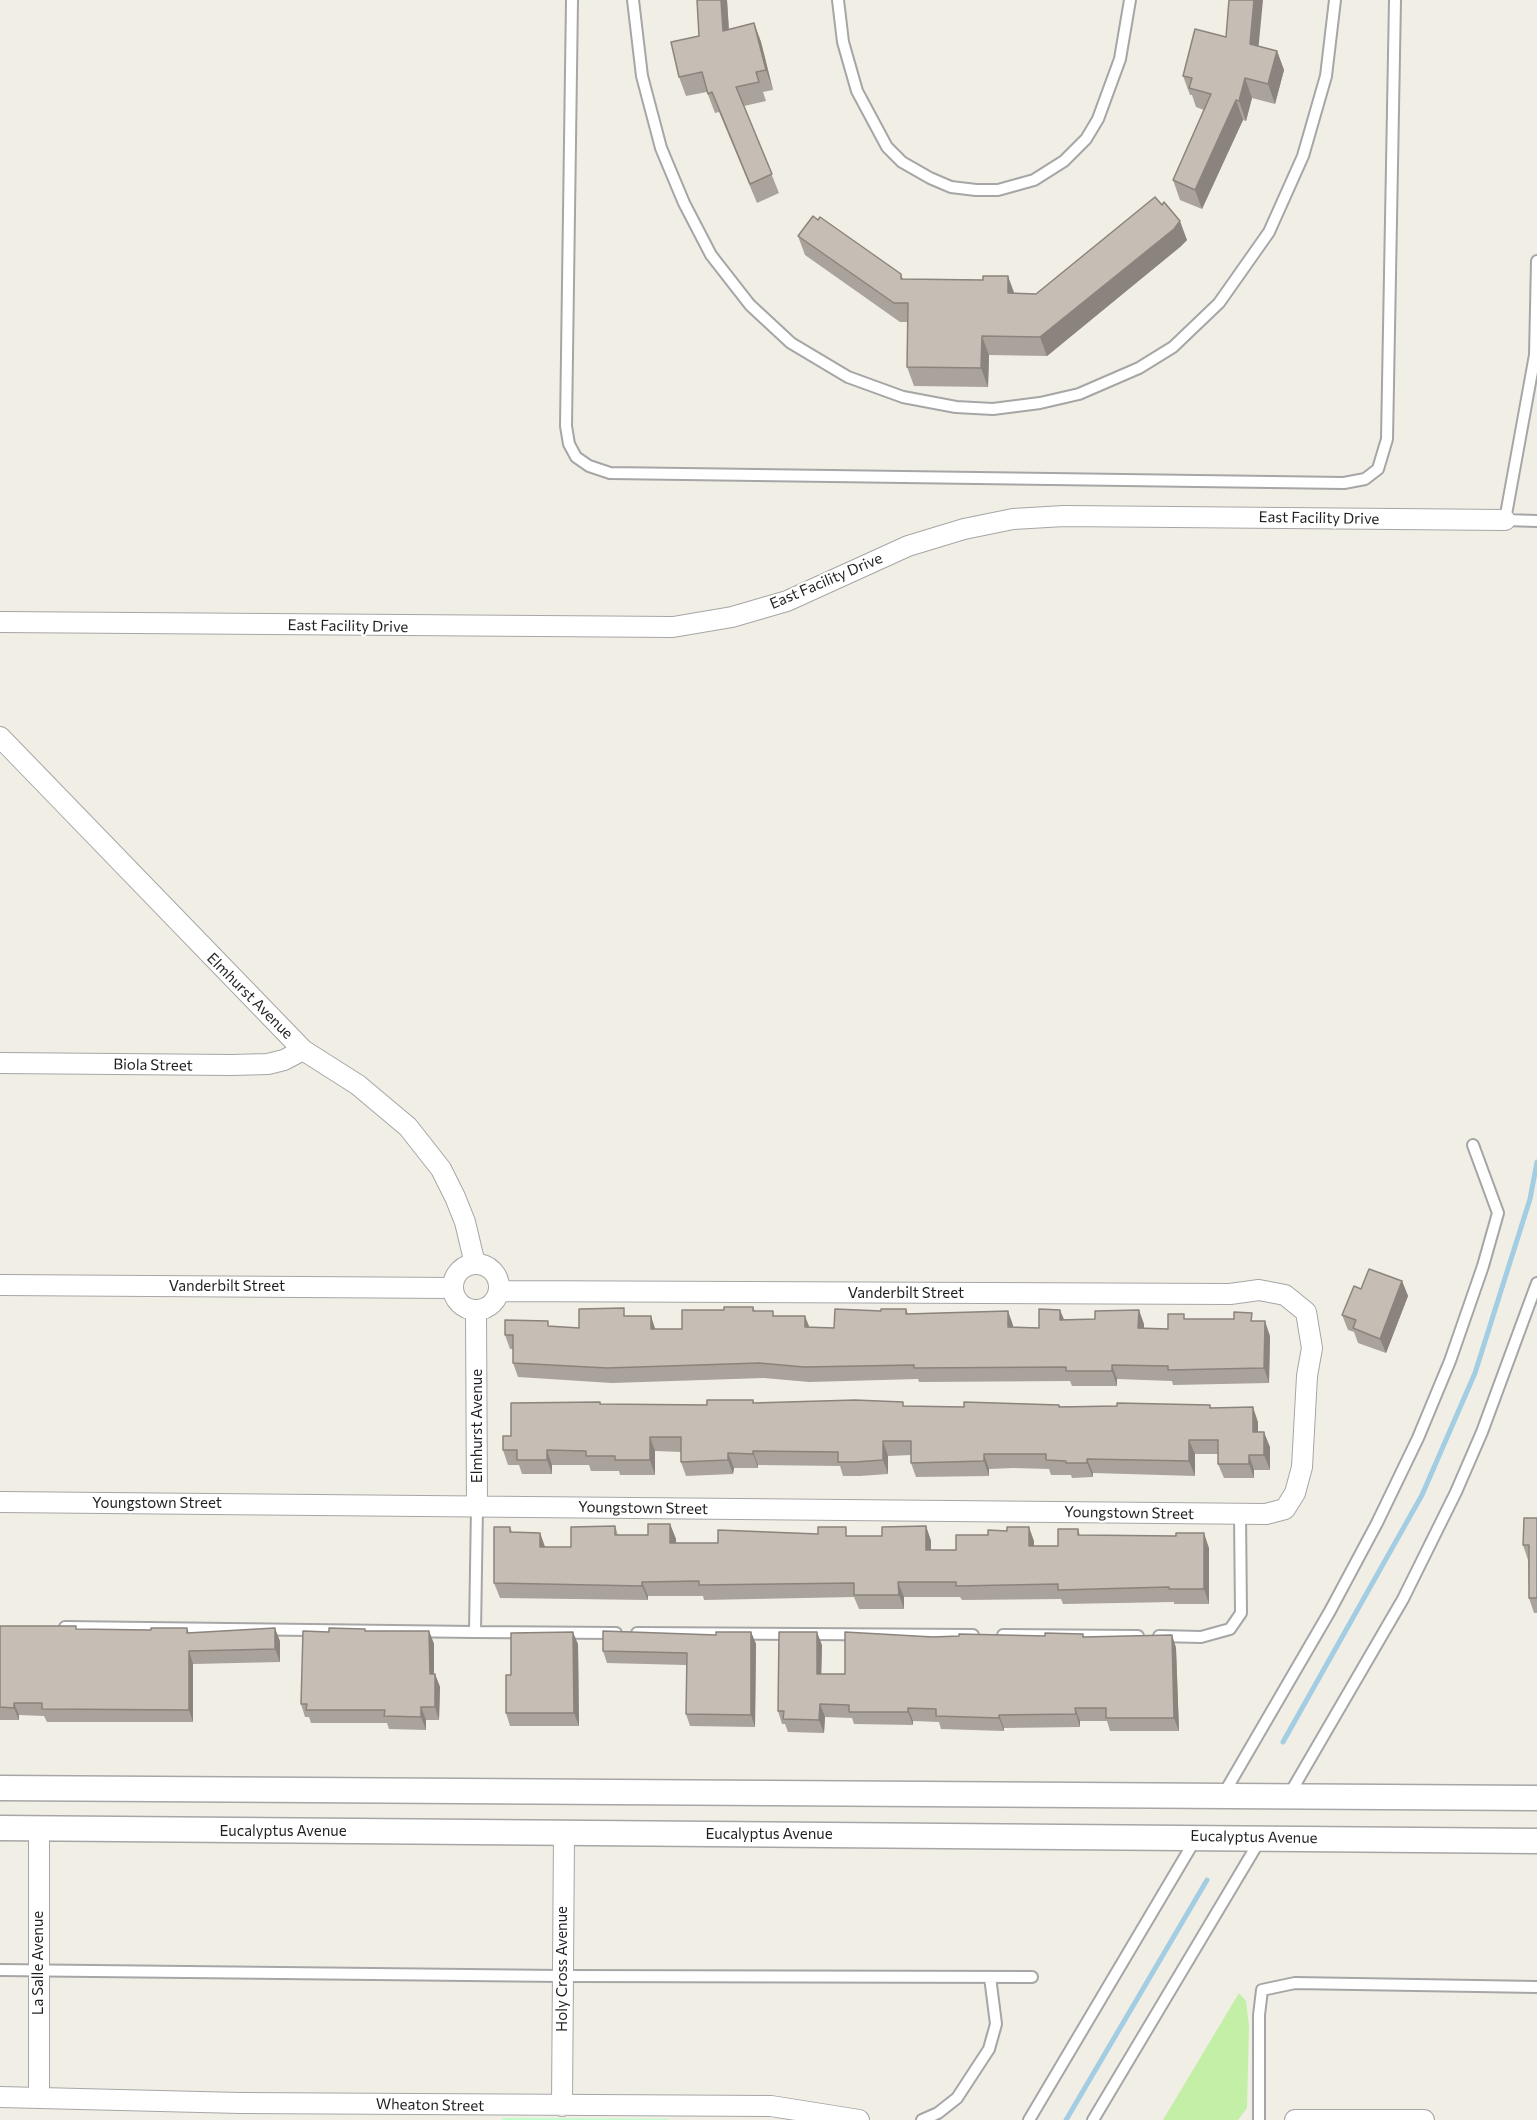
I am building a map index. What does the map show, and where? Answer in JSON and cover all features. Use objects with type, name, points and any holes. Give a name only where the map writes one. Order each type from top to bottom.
[{"type":"street","name":"East Facility Drive","points":[[0,622],[673,627],[732,617],[787,601],[908,546],[964,528],[1013,519],[1064,516],[1504,520]]},
{"type":"street","name":"Elmhurst Avenue","points":[[0,737],[303,1050],[387,1106],[427,1147],[455,1197],[465,1222],[475,1264]]},
{"type":"street","name":"Biola Street","points":[[0,1063],[268,1064],[284,1060],[303,1050]]},
{"type":"street","points":[[475,1264],[489,1268],[494,1273],[499,1291],[493,1304],[476,1311],[462,1305],[453,1288],[458,1273],[475,1264]]},
{"type":"street","name":"Vanderbilt Street","points":[[0,1284],[453,1288]]},
{"type":"street","name":"Vanderbilt Street","points":[[499,1291],[1230,1294],[1259,1290],[1285,1295],[1305,1312],[1312,1348],[1307,1376],[1302,1467],[1295,1493],[1285,1509]]},
{"type":"street","name":"Elmhurst Avenue","points":[[476,1311],[477,1506]]},
{"type":"street","name":"Youngstown Street","points":[[0,1502],[1240,1514],[1266,1514],[1285,1509]]},
{"type":"street","points":[[0,1788],[1537,1798]]},
{"type":"street","name":"Eucalyptus Avenue","points":[[0,1828],[1537,1840]]},
{"type":"street","name":"La Salle Avenue","points":[[39,1829],[39,2097]]},
{"type":"street","name":"Holy Cross Avenue","points":[[562,2106],[561,1976],[564,1833]]},
{"type":"street","name":"Wheaton Street","points":[[0,2097],[39,2097],[240,2112],[474,2113],[562,2106],[705,2113],[771,2106],[859,2120]]},
{"type":"street","points":[[1294,2120],[1424,2120]]},
{"type":"lane","points":[[572,0],[566,426],[569,444],[576,457],[589,466],[610,473],[1344,483],[1365,479],[1378,469],[1387,440],[1395,0]]},
{"type":"lane","points":[[633,0],[642,76],[661,148],[684,203],[711,255],[750,305],[791,343],[827,367],[848,377],[903,397],[956,406],[993,409],[1040,403],[1079,394],[1139,368],[1173,347],[1219,303],[1269,232],[1304,156],[1326,76],[1335,0]]},
{"type":"lane","points":[[838,0],[843,42],[857,91],[887,147],[902,162],[930,178],[951,187],[987,190],[1016,186],[1048,172],[1086,139],[1098,119],[1117,69],[1130,0]]},
{"type":"lane","points":[[1537,261],[1534,355],[1504,520],[1537,520]]},
{"type":"lane","points":[[1223,1795],[1330,1611],[1377,1523],[1418,1438],[1454,1350],[1484,1266],[1498,1213],[1473,1145]]},
{"type":"lane","points":[[1289,1795],[1403,1599],[1456,1492],[1482,1432],[1537,1283]]},
{"type":"lane","points":[[475,1632],[477,1506]]},
{"type":"lane","points":[[48,1627],[1201,1636],[1230,1629],[1241,1613],[1240,1514]]},
{"type":"lane","points":[[1029,2120],[1197,1837]]},
{"type":"lane","points":[[1094,2120],[1262,1837]]},
{"type":"lane","points":[[0,1970],[561,1976],[1032,1977]]},
{"type":"lane","points":[[922,2120],[938,2113],[957,2098],[989,2049],[996,2024],[990,1977]]},
{"type":"lane","points":[[1259,2120],[1259,2014],[1262,1990],[1295,1983],[1537,1987]]},
{"type":"green space","points":[[1239,1993],[1246,2001],[1249,2026],[1247,2108],[1238,2120],[1163,2120]]},
{"type":"green space","points":[[504,2118],[668,2119],[670,2120],[501,2120]]},
{"type":"building","points":[[697,0],[721,0],[723,31],[754,23],[766,70],[756,72],[759,82],[736,87],[772,174],[750,184],[712,92],[708,94],[702,72],[679,77],[671,42],[699,36]]},
{"type":"building","points":[[1229,0],[1254,0],[1250,44],[1277,51],[1268,84],[1245,78],[1239,101],[1236,100],[1195,190],[1173,180],[1211,94],[1189,88],[1192,78],[1183,76],[1195,29],[1226,37]]},
{"type":"building","points":[[1155,197],[1162,205],[1164,202],[1180,221],[1174,229],[1040,337],[982,336],[981,368],[907,367],[908,303],[894,303],[798,236],[813,216],[818,220],[820,217],[901,274],[901,279],[983,280],[983,276],[1008,276],[1008,293],[1036,294]]},
{"type":"building","points":[[1369,1269],[1402,1281],[1380,1339],[1353,1328],[1356,1320],[1342,1315],[1354,1286],[1361,1289]]},
{"type":"building","points":[[724,1307],[753,1307],[753,1311],[773,1311],[773,1316],[805,1316],[805,1327],[834,1328],[835,1309],[881,1311],[881,1309],[906,1309],[906,1314],[1008,1311],[1008,1327],[1039,1328],[1039,1309],[1060,1310],[1060,1320],[1095,1319],[1095,1311],[1139,1310],[1138,1328],[1168,1329],[1168,1314],[1184,1314],[1184,1319],[1234,1319],[1234,1312],[1252,1313],[1251,1321],[1265,1321],[1264,1368],[1168,1370],[1168,1366],[1112,1365],[1112,1371],[1066,1371],[1066,1367],[914,1368],[914,1365],[804,1367],[759,1363],[607,1368],[513,1363],[513,1335],[505,1335],[505,1320],[548,1321],[548,1326],[579,1328],[579,1309],[624,1308],[624,1316],[651,1316],[651,1329],[682,1329],[682,1310],[724,1310]]},
{"type":"building","points":[[707,1400],[753,1400],[753,1403],[855,1400],[903,1402],[903,1406],[964,1407],[964,1402],[1059,1405],[1059,1407],[1117,1406],[1117,1403],[1210,1405],[1210,1408],[1253,1407],[1253,1432],[1264,1432],[1264,1455],[1249,1455],[1249,1464],[1218,1464],[1218,1440],[1189,1440],[1189,1461],[1087,1459],[1087,1463],[1046,1460],[1046,1454],[984,1454],[984,1461],[911,1463],[911,1441],[883,1441],[883,1460],[855,1462],[838,1462],[838,1452],[753,1451],[753,1454],[728,1453],[728,1460],[681,1462],[681,1437],[650,1437],[650,1460],[615,1460],[615,1456],[586,1456],[586,1451],[547,1450],[547,1460],[517,1460],[517,1450],[503,1450],[503,1436],[511,1436],[511,1403],[600,1402],[600,1404],[707,1405]]},
{"type":"building","points":[[1524,1518],[1537,1518],[1537,1598],[1529,1598],[1529,1545],[1523,1545]]},
{"type":"building","points":[[648,1524],[670,1524],[670,1543],[718,1543],[718,1530],[818,1534],[818,1527],[846,1527],[846,1536],[882,1536],[882,1527],[926,1526],[926,1550],[956,1550],[956,1535],[988,1535],[988,1530],[1007,1531],[1007,1527],[1029,1527],[1029,1546],[1058,1546],[1058,1529],[1078,1529],[1078,1535],[1176,1536],[1176,1533],[1204,1533],[1204,1589],[1169,1589],[1169,1587],[1058,1590],[1058,1584],[956,1586],[956,1582],[898,1582],[899,1595],[854,1595],[854,1583],[699,1585],[699,1581],[642,1582],[642,1586],[494,1583],[494,1527],[510,1527],[510,1532],[540,1533],[540,1547],[571,1547],[571,1527],[615,1526],[615,1535],[648,1535]]},
{"type":"building","points":[[0,1626],[76,1626],[76,1629],[151,1630],[151,1628],[187,1628],[187,1633],[275,1628],[275,1649],[189,1651],[189,1710],[42,1709],[42,1703],[14,1703],[14,1708],[0,1707]]},
{"type":"building","points":[[329,1628],[365,1629],[365,1631],[429,1631],[430,1674],[435,1674],[435,1707],[421,1707],[421,1717],[384,1716],[385,1710],[306,1710],[307,1704],[301,1704],[303,1631],[329,1632]]},
{"type":"building","points":[[603,1631],[716,1635],[716,1632],[751,1632],[751,1715],[686,1714],[687,1653],[603,1651]]},
{"type":"building","points":[[573,1632],[574,1713],[506,1713],[506,1675],[511,1675],[511,1633]]},
{"type":"building","points":[[779,1632],[817,1632],[817,1674],[845,1674],[845,1632],[933,1637],[959,1636],[959,1634],[1045,1636],[1045,1633],[1083,1634],[1083,1637],[1172,1635],[1174,1718],[1106,1718],[1106,1708],[1075,1708],[1076,1714],[999,1715],[999,1718],[936,1716],[936,1709],[908,1708],[908,1712],[849,1712],[849,1705],[820,1704],[819,1720],[783,1719],[784,1711],[778,1711]]},
{"type":"waterway","points":[[1283,1742],[1422,1495],[1475,1373],[1530,1199],[1537,1162]]},
{"type":"waterway","points":[[1066,2120],[1207,1880]]}]
